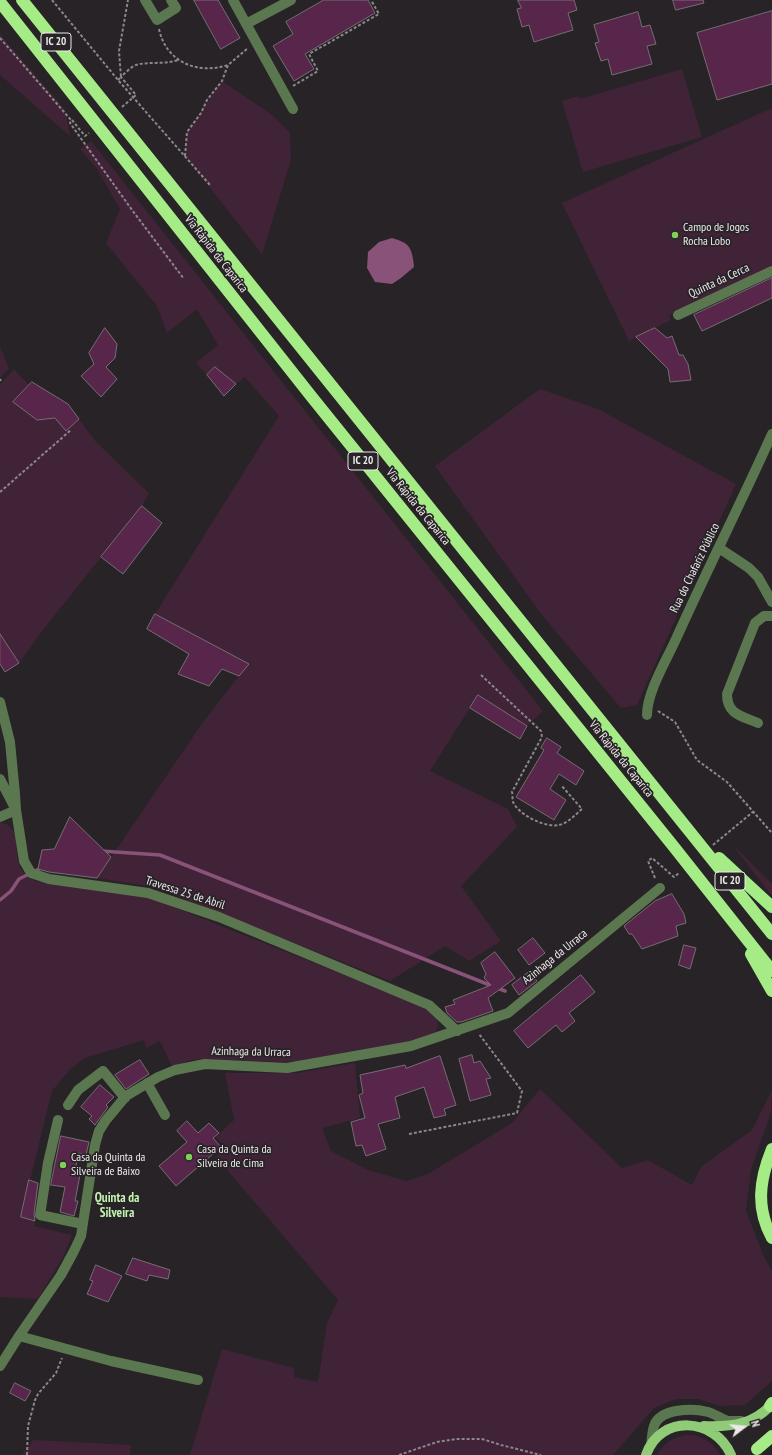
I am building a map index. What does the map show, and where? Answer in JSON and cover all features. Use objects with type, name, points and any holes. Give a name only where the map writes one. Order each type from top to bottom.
[{"type":"highway","name":"Via Rápida da Caparica","points":[[22,0],[772,934]]},
{"type":"highway","name":"Via Rápida da Caparica","points":[[0,2],[311,396],[772,971]]},
{"type":"highway","points":[[0,16],[54,72]]},
{"type":"highway","points":[[687,828],[772,907]]},
{"type":"highway","points":[[734,923],[772,991]]},
{"type":"highway","points":[[772,1149],[762,1178],[761,1196],[763,1215],[772,1238]]},
{"type":"highway","points":[[755,1452],[772,1436]]},
{"type":"main road","points":[[637,1455],[648,1450],[658,1437],[666,1431],[680,1426],[733,1426],[751,1420],[771,1405]]},
{"type":"main road","points":[[694,1426],[705,1428],[718,1436],[727,1447],[731,1455]]},
{"type":"main road","points":[[755,1452],[772,1430]]},
{"type":"street","points":[[145,0],[158,20],[174,4]]},
{"type":"street","points":[[233,0],[293,109]]},
{"type":"street","points":[[246,24],[291,0]]},
{"type":"street","name":"Quinta da Cerca","points":[[678,315],[772,271]]},
{"type":"street","name":"Rua do Chafariz Público","points":[[647,715],[647,704],[681,628],[742,502],[772,434]]},
{"type":"street","points":[[719,548],[749,568],[758,577],[772,602]]},
{"type":"street","points":[[758,723],[735,713],[729,708],[727,694],[755,623],[764,616],[772,616]]},
{"type":"street","name":"Travessa 25 de Abril","points":[[0,702],[10,742],[16,810],[24,861],[31,873],[49,879],[148,893],[219,917],[429,1005],[457,1031]]},
{"type":"street","points":[[0,779],[16,810],[0,817]]},
{"type":"street","name":"Azinhaga da Urraca","points":[[0,1366],[61,1275],[81,1236],[95,1145],[99,1131],[106,1120],[125,1098],[147,1083],[175,1070],[188,1067],[205,1064],[231,1064],[287,1068],[411,1046],[508,1013],[660,888]]},
{"type":"street","points":[[68,1105],[78,1090],[103,1071],[125,1098]]},
{"type":"street","points":[[147,1083],[165,1114]]},
{"type":"street","points":[[58,1120],[48,1163],[40,1215],[82,1224]]},
{"type":"street","points":[[19,1336],[118,1363],[198,1380]]},
{"type":"street","points":[[648,1450],[656,1422],[666,1414],[679,1410],[691,1409],[708,1412],[728,1420],[751,1420]]},
{"type":"path","points":[[52,0],[118,80],[210,185]]},
{"type":"path","points":[[128,0],[119,51],[121,77],[136,95]]},
{"type":"path","points":[[283,91],[318,71],[309,54],[379,14],[371,0]]},
{"type":"path","points":[[158,20],[161,40],[169,51],[178,60],[194,66],[211,69],[228,65],[256,42]]},
{"type":"path","points":[[0,38],[85,136]]},
{"type":"path","points":[[118,80],[137,65],[169,63],[178,60]]},
{"type":"path","points":[[185,156],[187,132],[201,113],[207,100],[222,81],[228,65]]},
{"type":"path","points":[[71,120],[70,123],[132,210],[184,279]]},
{"type":"path","points":[[0,492],[71,430]]},
{"type":"path","points":[[481,675],[541,731],[542,737],[512,792],[513,800],[516,806],[524,815],[544,824],[558,826],[569,821],[582,809],[561,785]]},
{"type":"path","points":[[647,704],[675,722],[697,760],[727,782],[772,833]]},
{"type":"path","points":[[409,1134],[517,1113],[522,1091],[473,1026]]},
{"type":"path","points":[[28,1455],[28,1426],[35,1400],[56,1372],[65,1349]]},
{"type":"path","points":[[399,1455],[436,1442],[456,1439],[482,1439],[501,1446],[541,1455]]},
{"type":"shaded area","points":[[0,34],[65,110],[70,136],[0,75]]},
{"type":"shaded area","points":[[682,69],[702,137],[583,172],[562,101],[579,96],[580,99]]},
{"type":"shaded area","points":[[222,81],[272,115],[290,133],[291,160],[262,254],[185,156],[187,132]]},
{"type":"shaded area","name":"Campo de Jogos Rocha Lobo","points":[[772,108],[772,267],[669,315],[671,320],[629,341],[562,203]]},
{"type":"shaded area","points":[[91,141],[543,711],[527,726],[478,695],[430,771],[508,809],[517,827],[461,886],[501,941],[469,961],[445,946],[390,981],[154,887],[97,878],[201,725],[248,664],[155,614],[279,416],[245,377],[236,384],[215,367],[207,375],[196,363],[218,345],[197,309],[167,333],[157,306],[106,243],[120,209],[97,169],[80,149]]},
{"type":"shaded area","points":[[392,238],[403,242],[409,247],[414,267],[392,284],[375,282],[367,268],[368,252],[379,242]]},
{"type":"shaded area","points":[[0,347],[9,368],[0,378]]},
{"type":"shaded area","points":[[14,369],[29,385],[13,402],[37,420],[55,418],[66,430],[79,419],[96,442],[149,493],[142,506],[46,626],[19,663],[0,634],[0,385]]},
{"type":"shaded area","points":[[540,389],[598,409],[736,484],[637,705],[621,708],[541,614],[435,466]]},
{"type":"shaded area","points":[[0,822],[9,826],[14,833],[21,868],[27,876],[39,882],[126,891],[156,900],[422,1006],[436,1018],[438,1025],[437,1030],[434,1035],[396,1046],[363,1049],[301,1061],[285,1062],[205,1059],[192,1060],[172,1066],[160,1041],[146,1048],[144,1040],[85,1058],[70,1069],[52,1091],[21,1217],[35,1221],[34,1226],[72,1235],[63,1257],[38,1299],[0,1297]]},
{"type":"shaded area","points":[[731,843],[772,884],[772,896]]},
{"type":"shaded area","points":[[355,1063],[360,1118],[322,1128],[331,1151],[368,1170],[406,1181],[428,1174],[512,1123],[540,1089],[622,1168],[648,1160],[692,1185],[701,1167],[752,1130],[772,1090],[771,1112],[751,1170],[746,1211],[764,1257],[772,1271],[772,1381],[745,1405],[720,1406],[698,1399],[676,1399],[654,1408],[613,1455],[190,1455],[222,1349],[294,1368],[294,1377],[318,1382],[327,1323],[338,1300],[216,1157],[224,1146],[216,1137],[234,1120],[225,1073],[297,1073]]},
{"type":"shaded area","points":[[687,1435],[698,1436],[707,1440],[721,1455],[657,1455],[662,1447],[669,1441],[677,1437]]},
{"type":"shaded area","points":[[33,1440],[131,1445],[130,1455],[22,1455]]},
{"type":"building","points":[[194,0],[218,0],[240,38],[221,49]]},
{"type":"building","points":[[324,0],[368,0],[375,13],[305,54],[314,69],[294,81],[273,46],[293,34],[286,22]]},
{"type":"building","points":[[518,0],[574,0],[577,10],[568,13],[573,30],[534,42],[529,25],[522,27],[517,9],[521,8]]},
{"type":"building","points":[[673,0],[703,0],[704,3],[676,10]]},
{"type":"building","points":[[772,11],[772,84],[717,100],[697,33]]},
{"type":"building","points":[[638,12],[642,27],[650,25],[656,44],[647,46],[652,64],[612,75],[608,59],[601,61],[595,43],[599,42],[594,25]]},
{"type":"building","points":[[772,278],[772,298],[702,331],[694,315]]},
{"type":"building","points":[[105,328],[117,344],[115,358],[106,367],[117,379],[101,397],[81,376],[94,364],[89,353]]},
{"type":"building","points":[[655,328],[667,338],[672,336],[679,355],[683,355],[688,364],[691,380],[670,382],[668,369],[636,337]]},
{"type":"building","points":[[215,367],[236,384],[224,396],[207,375]]},
{"type":"building","points":[[32,382],[68,404],[79,419],[66,431],[55,418],[37,420],[13,402]]},
{"type":"building","points":[[142,506],[162,523],[123,574],[101,557]]},
{"type":"building","points":[[155,614],[249,664],[239,676],[222,669],[209,686],[178,674],[189,654],[147,629]]},
{"type":"building","points":[[0,634],[19,663],[5,672],[0,664]]},
{"type":"building","points":[[478,695],[527,726],[520,739],[470,708]]},
{"type":"building","points":[[547,738],[561,747],[557,753],[584,771],[576,785],[559,774],[550,789],[566,800],[554,820],[516,797],[544,750],[541,748]]},
{"type":"building","points":[[70,817],[111,857],[97,878],[49,872],[38,869],[42,850],[54,849]]},
{"type":"building","points":[[672,894],[684,914],[686,923],[676,926],[678,936],[642,949],[632,934],[629,934],[624,926],[655,901]]},
{"type":"building","points":[[533,938],[545,953],[529,965],[518,950]]},
{"type":"building","points":[[684,945],[696,948],[690,969],[679,965]]},
{"type":"building","points":[[495,952],[515,978],[488,998],[493,1011],[457,1022],[447,1013],[445,1007],[455,1004],[453,1000],[491,985],[484,978],[486,974],[481,963]]},
{"type":"building","points":[[529,972],[537,981],[519,995],[512,985]]},
{"type":"building","points":[[581,975],[595,992],[569,1013],[575,1021],[562,1032],[556,1025],[528,1048],[514,1031]]},
{"type":"building","points":[[472,1055],[474,1063],[480,1061],[491,1078],[486,1079],[491,1095],[470,1101],[459,1059]]},
{"type":"building","points":[[440,1056],[456,1105],[444,1109],[446,1115],[434,1118],[424,1087],[395,1097],[400,1118],[378,1124],[386,1149],[366,1156],[362,1145],[356,1146],[351,1122],[365,1118],[359,1095],[363,1093],[360,1075],[405,1065],[406,1068]]},
{"type":"building","points":[[140,1060],[149,1074],[126,1089],[115,1075]]},
{"type":"building","points":[[100,1085],[114,1097],[106,1105],[108,1107],[95,1125],[89,1119],[92,1116],[81,1107]]},
{"type":"building","name":"Casa da Quinta da Silveira de Cima","points":[[187,1121],[198,1133],[209,1123],[219,1133],[213,1138],[221,1147],[176,1186],[159,1166],[187,1142],[177,1131]]},
{"type":"building","name":"Casa da Quinta da Silveira de Baixo","points":[[61,1136],[89,1142],[86,1155],[78,1153],[75,1174],[80,1175],[75,1201],[78,1201],[74,1216],[60,1212],[65,1187],[51,1185]]},
{"type":"building","points":[[29,1180],[38,1183],[34,1214],[35,1221],[21,1217]]},
{"type":"building","points":[[133,1258],[170,1270],[168,1279],[149,1275],[147,1281],[126,1274]]},
{"type":"building","points":[[96,1265],[122,1276],[108,1302],[87,1294],[93,1281],[90,1280]]},
{"type":"building","points":[[15,1383],[31,1391],[25,1401],[10,1393]]},
{"type":"waterway","points":[[101,851],[160,855],[505,991]]},
{"type":"waterway","points":[[0,900],[11,891],[19,879],[43,867]]},
{"type":"place","name":"Campo de Jogos Rocha Lobo","points":[[675,235]]},
{"type":"place","name":"Casa da Quinta da Silveira de Cima","points":[[189,1157]]},
{"type":"place","name":"Casa da Quinta da Silveira de Baixo","points":[[63,1165]]},
{"type":"district","name":"Quinta da Silveira","points":[[117,1206]]}]
